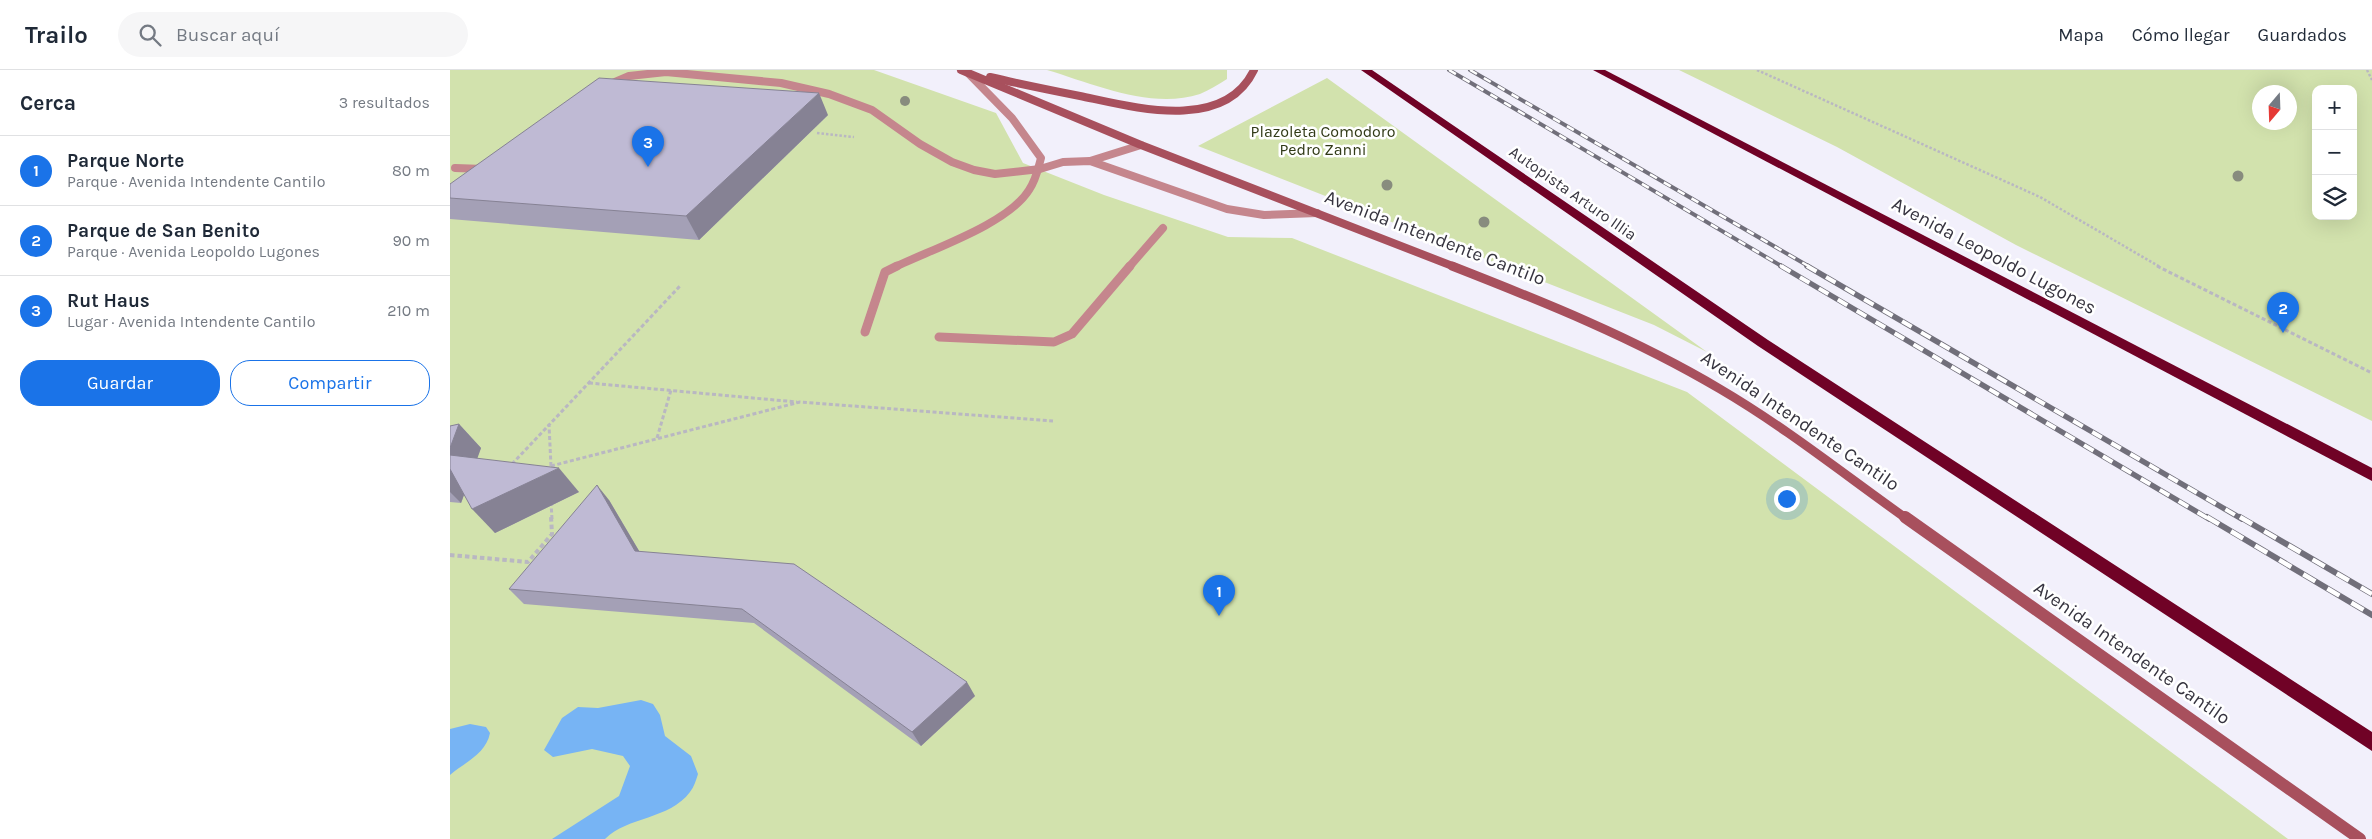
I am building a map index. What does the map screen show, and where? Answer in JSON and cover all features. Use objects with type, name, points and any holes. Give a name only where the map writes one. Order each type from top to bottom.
[{"type":"highway","name":"Autopista Arturo Illia","points":[[1366,70],[1763,343],[2372,742]]},
{"type":"highway","name":"Avenida Leopoldo Lugones","points":[[1598,70],[2372,475]]},
{"type":"main road","points":[[964,71],[1147,110],[1174,112],[1207,107],[1233,96],[1250,82],[1254,70]]},
{"type":"main road","name":"Avenida Intendente Cantilo","points":[[964,71],[1141,145],[1568,311],[1627,337],[1683,366],[1742,402],[2360,839]]},
{"type":"lane","points":[[621,70],[629,76]]},
{"type":"lane","points":[[865,332],[885,272],[1000,220],[1024,199],[1040,169],[1041,158],[1012,118],[964,71]]},
{"type":"lane","points":[[604,88],[629,76],[666,72],[781,83],[829,94],[872,110],[920,144],[952,162],[974,170],[996,174],[1040,169],[1063,162],[1090,161],[1141,145]]},
{"type":"lane","points":[[1090,161],[1227,209],[1264,215],[1318,213]]},
{"type":"lane","points":[[455,168],[483,170],[491,165]]},
{"type":"lane","points":[[939,337],[1054,342],[1072,334],[1163,228]]},
{"type":"path","points":[[1757,70],[2040,197],[2141,258],[2372,373]]},
{"type":"path","points":[[2367,70],[2372,80]]},
{"type":"path","points":[[510,466],[680,286]]},
{"type":"path","points":[[589,383],[800,402],[1053,421]]},
{"type":"path","points":[[656,439],[671,390]]},
{"type":"path","points":[[550,466],[800,402]]},
{"type":"path","points":[[549,425],[551,476]]},
{"type":"path","points":[[450,555],[528,562],[552,534],[551,495]]},
{"type":"green space","points":[[450,70],[874,70],[996,113],[1023,163],[1104,195],[1228,237],[1292,238],[1687,392],[2288,839],[450,839]]},
{"type":"green space","name":"Plazoleta Comodoro Pedro Zanni","points":[[1047,70],[1227,70],[1227,79],[1200,94],[1162,99],[1142,97],[1103,88]]},
{"type":"green space","points":[[1679,70],[2372,70],[2372,421],[2016,245],[1837,147]]},
{"type":"green space","name":"Plazoleta Comodoro Pedro Zanni","points":[[1327,78],[1707,352],[1654,325],[1198,146]]},
{"type":"water","points":[[641,700],[653,704],[660,715],[665,736],[691,756],[698,774],[691,790],[671,808],[625,826],[605,839],[552,839],[619,796],[630,766],[623,756],[592,749],[553,757],[544,750],[562,718],[578,707],[598,708]]},
{"type":"water","points":[[470,724],[486,727],[490,733],[488,740],[480,752],[450,775],[450,729]]},
{"type":"building","points":[[599,78],[819,93],[686,216],[450,198],[450,184]]},
{"type":"building","points":[[459,424],[450,448],[450,426]]},
{"type":"building","points":[[450,455],[559,468],[472,509],[450,469]]},
{"type":"building","points":[[597,485],[635,551],[794,564],[967,682],[912,732],[742,609],[509,589]]},
{"type":"railway","points":[[1449,70],[1783,267]]},
{"type":"railway","points":[[1470,70],[1810,267]]},
{"type":"railway","points":[[1781,266],[2209,519]]},
{"type":"railway","points":[[1807,266],[2242,519]]},
{"type":"railway","points":[[2207,517],[2372,615]]},
{"type":"railway","points":[[2240,517],[2372,594]]},
{"type":"place","name":"Rut Haus","points":[[648,167]]},
{"type":"place","name":"Parque de San Benito","points":[[2283,333]]},
{"type":"place","name":"Parque Norte","points":[[1219,616]]}]
